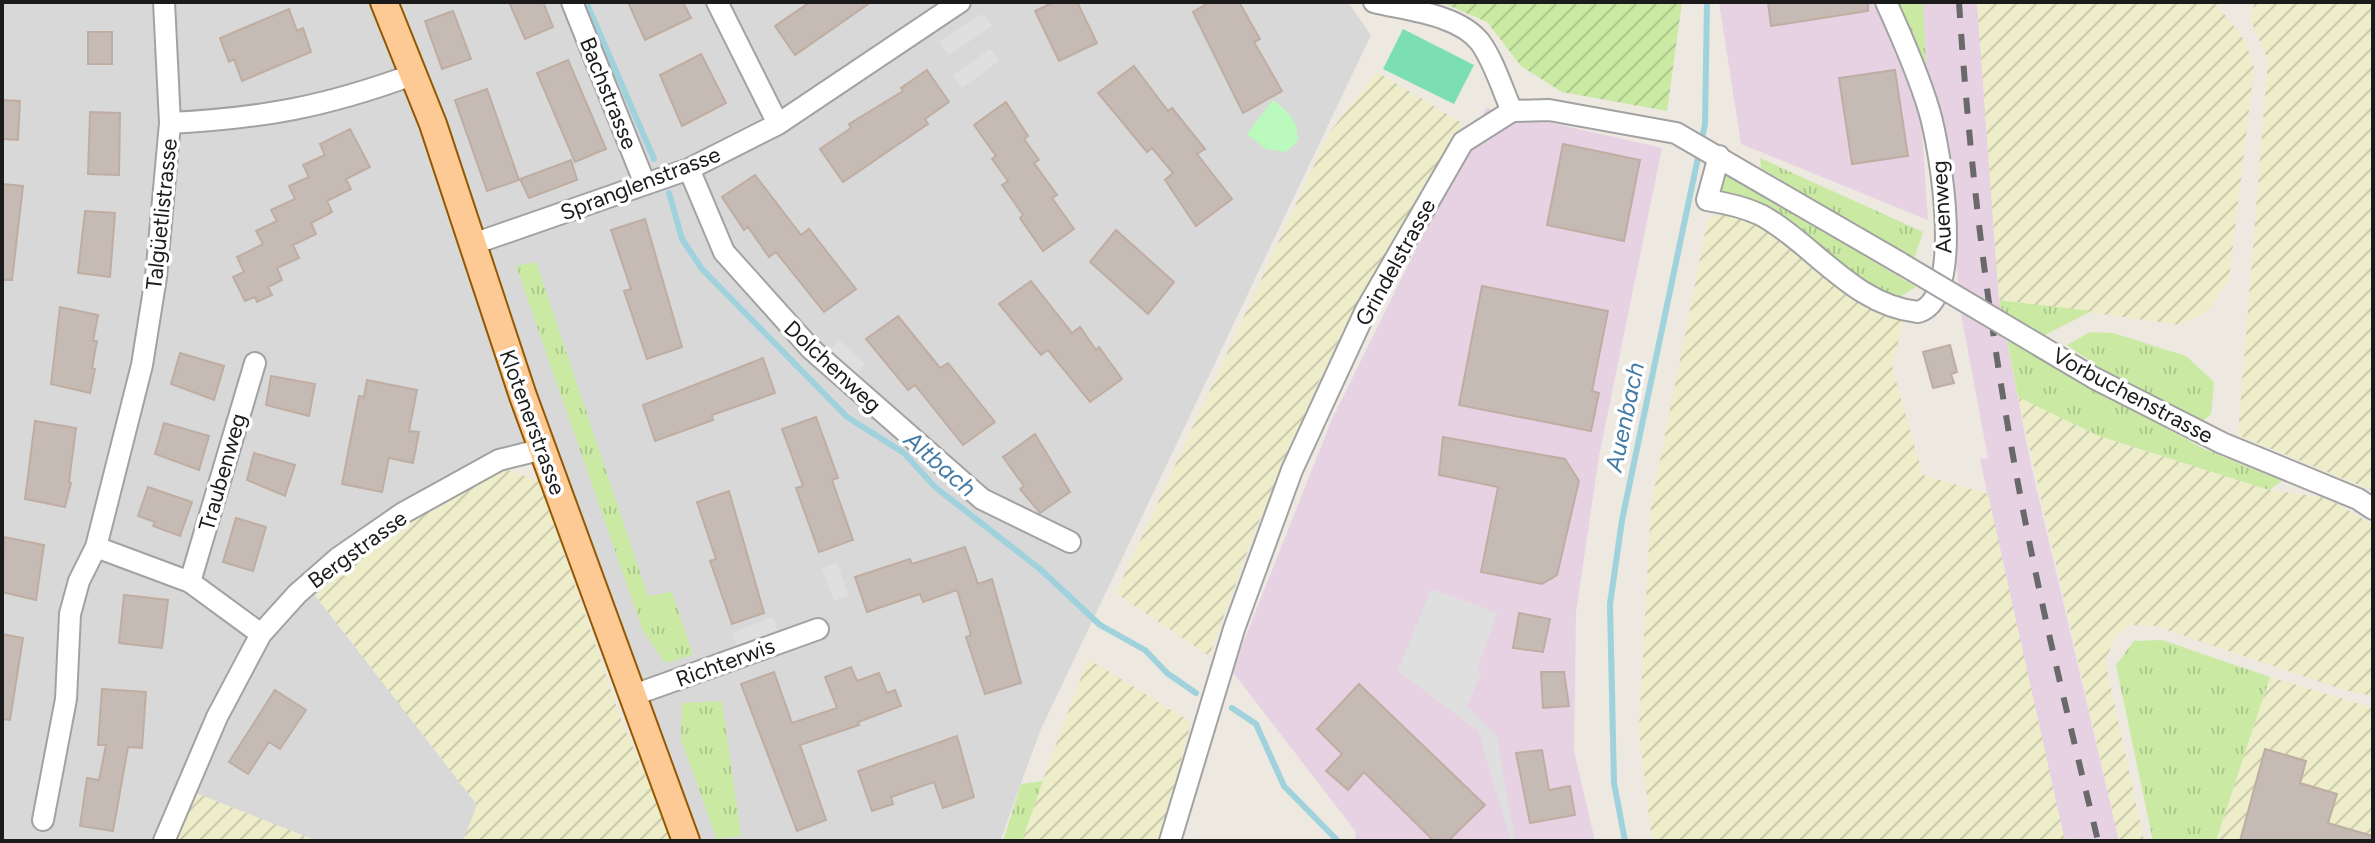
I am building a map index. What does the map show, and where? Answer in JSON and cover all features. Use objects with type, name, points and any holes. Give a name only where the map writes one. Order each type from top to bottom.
[{"type":"main road","name":"Klotenerstrasse","points":[[384,2],[473,244],[631,696],[686,841]]},
{"type":"street","points":[[164,2],[170,123]]},
{"type":"street","name":"Bachstrasse","points":[[572,2],[645,184]]},
{"type":"street","points":[[717,2],[778,124]]},
{"type":"street","name":"Spranglenstrasse","points":[[473,244],[689,169],[778,124],[960,2]]},
{"type":"street","points":[[1374,2],[1448,22],[1469,32],[1487,55],[1512,111],[1549,110],[1676,133],[1705,149]]},
{"type":"street","name":"Auenweg","points":[[1705,149],[1707,200],[1747,209],[1770,221],[1855,288],[1879,301],[1918,312],[1933,304],[1942,285],[1946,243],[1938,147],[1929,107],[1886,2]]},
{"type":"street","name":"Talgüetlistrasse","points":[[43,820],[66,699],[70,614],[79,581],[96,547],[142,365],[156,277],[170,123],[280,114],[336,101],[412,75]]},
{"type":"street","name":"Grindelstrasse","points":[[1170,841],[1234,629],[1284,490],[1329,386],[1366,310],[1463,142],[1512,111]]},
{"type":"street","name":"Vorbuchenstrasse","points":[[1705,149],[2160,414],[2358,499],[2373,509]]},
{"type":"street","name":"Dolchenweg","points":[[689,169],[724,252],[811,349],[982,499],[1070,542]]},
{"type":"street","name":"Traubenweg","points":[[190,582],[255,363]]},
{"type":"street","name":"Bergstrasse","points":[[164,841],[217,717],[261,634],[297,594],[338,558],[403,513],[499,460],[543,449]]},
{"type":"street","points":[[96,547],[190,582],[261,634]]},
{"type":"street","name":"Richterwis","points":[[631,696],[818,629]]},
{"type":"shaded area","points":[[2,2],[1348,2],[1371,35],[1040,731],[1000,841],[686,841],[543,450],[499,460],[307,585],[478,805],[463,841],[317,841],[187,790],[164,841],[2,841]]},
{"type":"shaded area","points":[[1719,2],[1879,2],[1920,104],[1928,220],[1741,144]]},
{"type":"shaded area","points":[[1923,2],[1977,2],[1999,300],[2030,461],[2119,841],[2065,841],[2043,754],[1980,459],[1988,458],[1961,314],[1948,170],[1927,84]]},
{"type":"shaded area","points":[[984,15],[992,26],[949,55],[939,42]]},
{"type":"shaded area","points":[[990,49],[999,61],[962,88],[953,75]]},
{"type":"shaded area","points":[[1486,108],[1662,148],[1599,456],[1576,612],[1574,751],[1595,841],[1355,841],[1356,832],[1232,671],[1332,419]]},
{"type":"shaded area","points":[[839,340],[865,364],[857,374],[830,350]]},
{"type":"shaded area","points":[[837,563],[849,596],[834,601],[822,568]]},
{"type":"shaded area","points":[[1431,589],[1498,613],[1478,666],[1482,672],[1467,706],[1497,736],[1515,841],[1511,841],[1478,731],[1398,671]]},
{"type":"shaded area","points":[[773,617],[778,631],[775,634],[738,648],[732,633]]},
{"type":"green space","points":[[1441,2],[1682,2],[1667,111],[1562,92],[1521,66],[1487,22]]},
{"type":"green space","points":[[1895,2],[1923,2],[1927,84]]},
{"type":"green space","points":[[1977,2],[2215,2],[2245,41],[2254,68],[2229,279],[2208,311],[2181,325],[1999,300]]},
{"type":"green space","points":[[2255,2],[2373,2],[2373,491],[2238,435],[2268,60],[2250,19]]},
{"type":"green space","points":[[1403,29],[1474,65],[1454,104],[1383,69]]},
{"type":"green space","points":[[1377,72],[1462,123],[1352,314],[1317,385],[1255,531],[1209,656],[1116,593],[1329,133]]},
{"type":"green space","points":[[1273,100],[1288,113],[1296,128],[1298,141],[1286,152],[1266,149],[1247,134]]},
{"type":"green space","points":[[1760,158],[1923,232],[1914,259],[1761,168]]},
{"type":"green space","points":[[1725,172],[1916,287],[1894,300],[1871,288],[1763,214],[1717,189]]},
{"type":"green space","points":[[1723,212],[1752,217],[1904,318],[1892,367],[1923,475],[1988,494],[2065,841],[1652,841],[1639,729],[1651,506],[1708,219]]},
{"type":"green space","points":[[536,262],[648,596],[672,592],[693,655],[665,663],[643,631],[516,266]]},
{"type":"green space","points":[[1999,300],[2092,311],[2045,335],[2002,310]]},
{"type":"green space","points":[[2090,332],[2113,333],[2186,356],[2214,382],[2211,414],[2202,422],[2127,386],[2067,345]]},
{"type":"green space","points":[[2007,339],[2202,448],[2282,481],[2269,490],[2099,436],[2018,397]]},
{"type":"green space","points":[[2018,397],[2099,436],[2269,490],[2327,498],[2373,525],[2373,696],[2341,689],[2155,626],[2130,625],[2117,635],[2105,660],[2144,841],[2119,841]]},
{"type":"green space","points":[[504,469],[539,481],[622,722],[674,841],[463,841],[477,805],[315,595],[396,530]]},
{"type":"green space","points":[[2162,640],[2270,677],[2216,841],[2153,841],[2116,665],[2134,641]]},
{"type":"green space","points":[[1088,659],[1191,722],[1160,841],[1020,841]]},
{"type":"green space","points":[[2270,677],[2373,708],[2373,841],[2216,841]]},
{"type":"green space","points":[[722,701],[741,836],[717,839],[681,740],[682,703]]},
{"type":"green space","points":[[1043,781],[1022,841],[1003,841],[1021,784]]},
{"type":"green space","points":[[196,793],[317,841],[177,841]]},
{"type":"building","points":[[509,2],[543,2],[553,27],[525,39]]},
{"type":"building","points":[[628,2],[683,2],[691,18],[645,40]]},
{"type":"building","points":[[810,2],[871,2],[795,55],[775,26]]},
{"type":"building","points":[[1054,2],[1077,2],[1097,43],[1059,61],[1035,11]]},
{"type":"building","points":[[1210,2],[1239,2],[1260,39],[1254,42],[1282,91],[1243,113],[1193,12]]},
{"type":"building","points":[[1768,2],[1868,2],[1868,11],[1771,26]]},
{"type":"building","points":[[289,9],[297,31],[303,28],[311,52],[242,81],[234,59],[229,62],[220,38]]},
{"type":"building","points":[[453,11],[471,59],[442,69],[425,21]]},
{"type":"building","points":[[88,32],[112,32],[112,64],[88,64]]},
{"type":"building","points":[[701,54],[726,103],[682,126],[660,75]]},
{"type":"building","points":[[568,60],[606,149],[575,162],[537,73]]},
{"type":"building","points":[[1134,66],[1168,111],[1172,108],[1205,149],[1197,154],[1232,199],[1196,226],[1165,180],[1173,173],[1152,148],[1147,152],[1098,93]]},
{"type":"building","points":[[927,70],[949,102],[925,119],[928,124],[843,182],[820,149],[851,128],[849,124],[903,91],[901,88]]},
{"type":"building","points":[[1895,70],[1908,156],[1852,164],[1839,78]]},
{"type":"building","points":[[487,89],[519,180],[487,191],[455,100]]},
{"type":"building","points":[[2,100],[20,101],[18,140],[2,139]]},
{"type":"building","points":[[1006,102],[1028,136],[1024,139],[1039,160],[1034,163],[1057,195],[1052,198],[1074,229],[1043,251],[1002,185],[1008,181],[992,159],[996,156],[974,125]]},
{"type":"building","points":[[90,112],[120,113],[119,175],[88,174]]},
{"type":"building","points":[[350,129],[370,167],[346,179],[351,189],[327,201],[332,212],[311,223],[316,234],[293,245],[299,258],[277,268],[282,280],[268,287],[272,295],[257,302],[255,297],[245,301],[233,277],[244,272],[237,257],[263,244],[256,231],[277,221],[271,210],[295,199],[289,186],[309,177],[303,165],[325,155],[320,144]]},
{"type":"building","points":[[1563,144],[1640,160],[1624,241],[1547,225]]},
{"type":"building","points":[[571,160],[577,180],[529,198],[520,179]]},
{"type":"building","points":[[755,175],[801,235],[809,229],[856,289],[824,312],[776,252],[769,257],[748,227],[744,230],[722,197]]},
{"type":"building","points":[[2,184],[23,186],[12,280],[2,280]]},
{"type":"building","points":[[85,211],[115,213],[110,277],[78,273]]},
{"type":"building","points":[[645,219],[682,347],[647,359],[624,291],[631,289],[611,230]]},
{"type":"building","points":[[1116,230],[1174,282],[1148,314],[1090,262]]},
{"type":"building","points":[[1031,281],[1072,333],[1080,327],[1122,379],[1090,402],[1048,350],[1041,355],[999,304]]},
{"type":"building","points":[[1482,286],[1608,311],[1592,391],[1599,393],[1591,431],[1459,405]]},
{"type":"building","points":[[60,307],[98,315],[93,341],[97,341],[92,368],[95,369],[90,393],[51,384]]},
{"type":"building","points":[[898,316],[940,368],[948,363],[995,422],[963,445],[915,385],[908,390],[866,339]]},
{"type":"building","points":[[1950,345],[1957,372],[1951,374],[1954,383],[1933,388],[1923,352]]},
{"type":"building","points":[[180,353],[224,366],[214,400],[171,384]]},
{"type":"building","points":[[763,358],[775,393],[712,415],[713,420],[655,441],[643,405]]},
{"type":"building","points":[[271,376],[315,384],[309,416],[266,405]]},
{"type":"building","points":[[367,380],[417,390],[409,431],[419,432],[413,463],[389,458],[382,492],[342,484],[359,396],[364,397]]},
{"type":"building","points":[[816,417],[838,478],[832,480],[853,540],[819,552],[796,488],[803,486],[782,429]]},
{"type":"building","points":[[35,421],[76,428],[71,483],[65,507],[25,499]]},
{"type":"building","points":[[164,423],[209,436],[199,470],[155,454]]},
{"type":"building","points":[[1035,434],[1070,492],[1040,513],[1020,489],[1024,486],[1003,457]]},
{"type":"building","points":[[1443,437],[1565,459],[1579,481],[1557,575],[1542,584],[1481,572],[1498,487],[1439,475]]},
{"type":"building","points":[[254,453],[295,465],[285,496],[247,480]]},
{"type":"building","points":[[148,487],[192,502],[180,536],[153,526],[155,522],[138,516]]},
{"type":"building","points":[[729,491],[764,613],[732,624],[710,561],[716,559],[697,502]]},
{"type":"building","points":[[236,518],[266,527],[253,571],[223,562]]},
{"type":"building","points":[[4,537],[44,545],[36,600],[2,592]]},
{"type":"building","points":[[965,547],[978,584],[992,579],[1021,683],[985,694],[966,637],[971,635],[957,590],[923,602],[920,594],[867,612],[855,577],[910,559],[912,564]]},
{"type":"building","points":[[124,595],[168,600],[162,648],[119,643]]},
{"type":"building","points":[[1519,613],[1550,619],[1543,652],[1513,648]]},
{"type":"building","points":[[2,634],[23,638],[10,720],[2,719]]},
{"type":"building","points":[[851,667],[857,681],[879,673],[887,693],[895,690],[901,706],[858,722],[859,725],[800,745],[826,820],[797,831],[741,684],[774,672],[792,723],[837,708],[825,677]]},
{"type":"building","points":[[1541,672],[1564,672],[1569,706],[1543,708]]},
{"type":"building","points":[[1359,684],[1485,805],[1448,841],[1434,841],[1364,772],[1348,790],[1326,771],[1342,754],[1317,729]]},
{"type":"building","points":[[102,689],[146,692],[142,748],[128,747],[113,831],[80,826],[87,778],[99,780],[106,745],[98,745]]},
{"type":"building","points":[[275,690],[306,710],[280,749],[269,742],[248,774],[229,762]]},
{"type":"building","points":[[957,736],[974,797],[943,808],[934,782],[891,797],[893,804],[872,811],[858,771]]},
{"type":"building","points":[[2265,749],[2306,761],[2300,783],[2337,794],[2328,823],[2373,836],[2373,841],[2240,841]]},
{"type":"building","points":[[1542,750],[1549,790],[1570,786],[1575,815],[1530,823],[1516,753]]},
{"type":"waterway","name":"Altbach","points":[[586,2],[654,159]]},
{"type":"waterway","name":"Auenbach","points":[[1625,841],[1614,783],[1610,604],[1622,520],[1705,124],[1707,2]]},
{"type":"waterway","name":"Altbach","points":[[669,193],[682,239],[702,269],[847,417],[904,453],[935,487],[1040,569],[1100,625],[1145,650],[1167,673],[1196,693]]},
{"type":"waterway","name":"Altbach","points":[[1232,708],[1256,724],[1284,786],[1338,841]]},
{"type":"railway","points":[[1959,2],[1969,131],[2001,387],[2041,597],[2098,841]]}]
